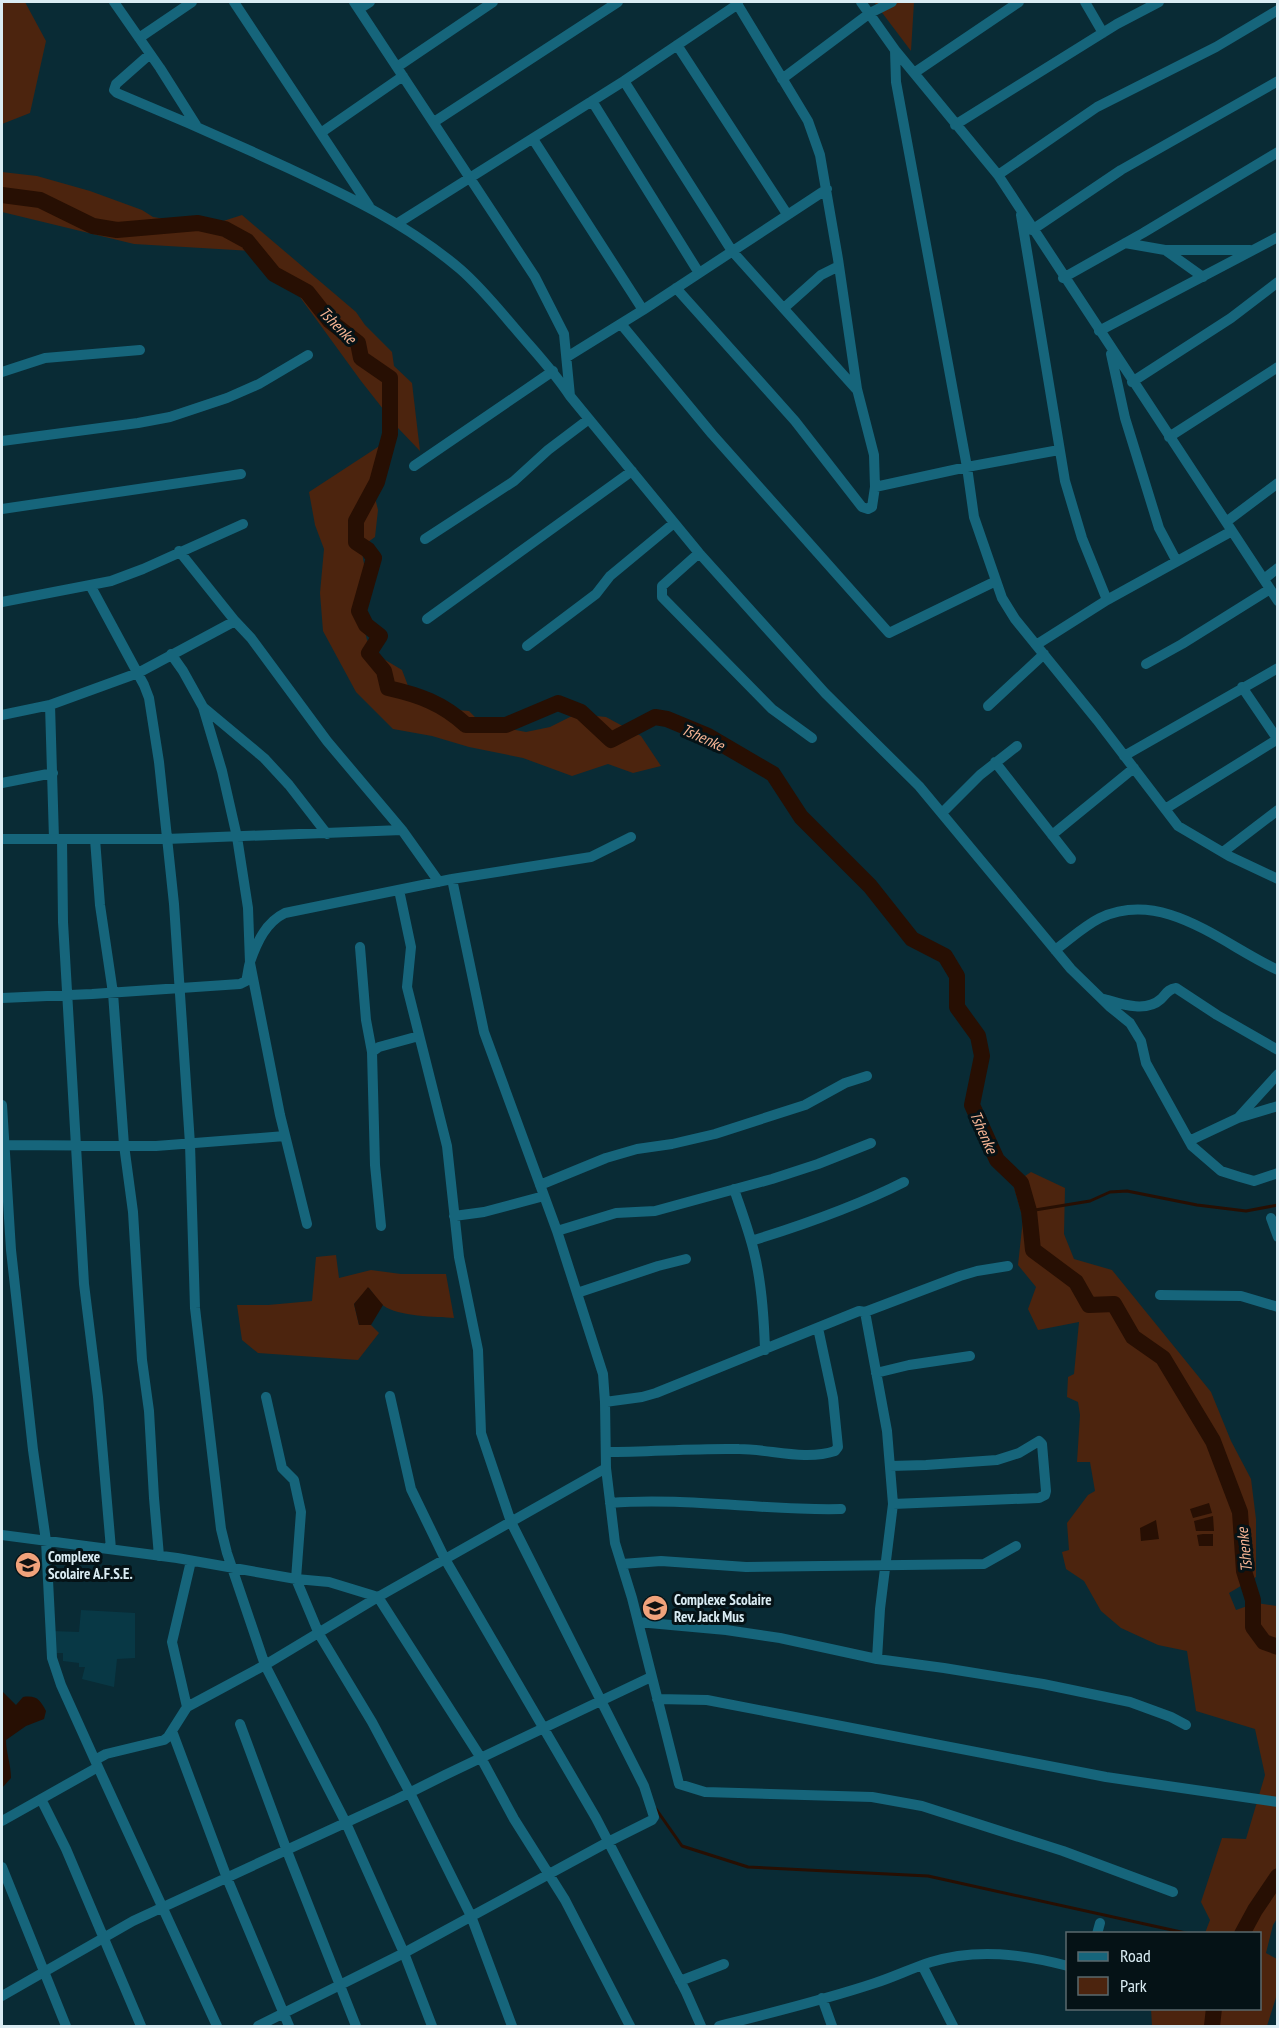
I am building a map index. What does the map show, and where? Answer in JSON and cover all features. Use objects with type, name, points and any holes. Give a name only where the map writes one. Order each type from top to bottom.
[{"type":"street","points":[[114,2],[196,125]]},
{"type":"street","points":[[139,38],[192,2]]},
{"type":"street","points":[[234,2],[369,206]]},
{"type":"street","points":[[370,2],[356,5],[535,277],[561,326],[566,341],[570,396]]},
{"type":"street","points":[[322,132],[493,2]]},
{"type":"street","points":[[434,122],[618,2]]},
{"type":"street","points":[[861,2],[895,50],[998,175],[1098,332],[1278,602]]},
{"type":"street","points":[[782,79],[870,13],[892,2]]},
{"type":"street","points":[[914,73],[1019,2]]},
{"type":"street","points":[[1085,2],[1103,33]]},
{"type":"street","points":[[955,124],[1103,33],[1159,2]]},
{"type":"street","points":[[398,224],[624,81],[737,3],[814,134],[820,155],[857,389],[874,455],[875,487],[872,507],[868,509],[862,507],[795,421],[676,288]]},
{"type":"street","points":[[998,175],[1097,107],[1216,47],[1278,10]]},
{"type":"street","points":[[677,45],[787,214]]},
{"type":"street","points":[[895,50],[894,72],[968,467],[974,517],[1002,598],[1015,619],[1178,826],[1223,852],[1278,879]]},
{"type":"street","points":[[150,54],[116,84],[114,90],[117,93],[196,125],[369,206],[398,224],[460,270],[489,297],[553,371],[570,396],[699,553],[825,693],[920,786],[1055,950],[1101,998],[1130,1023],[1141,1041],[1146,1063],[1192,1146],[1221,1171],[1254,1181],[1278,1173]]},
{"type":"street","points":[[624,81],[732,251],[857,389]]},
{"type":"street","points":[[1032,230],[1120,170],[1278,81]]},
{"type":"street","points":[[591,101],[699,273]]},
{"type":"street","points":[[533,139],[643,310]]},
{"type":"street","points":[[1063,278],[1278,152]]},
{"type":"street","points":[[567,357],[827,189]]},
{"type":"street","points":[[1020,209],[1065,481],[1082,538],[1107,600]]},
{"type":"street","points":[[1098,332],[1278,237]]},
{"type":"street","points":[[1125,243],[1164,250],[1254,250]]},
{"type":"street","points":[[1164,250],[1203,277]]},
{"type":"street","points":[[784,308],[821,275],[839,266]]},
{"type":"street","points":[[1132,382],[1230,318],[1278,282]]},
{"type":"street","points":[[621,324],[712,434],[889,633],[996,581]]},
{"type":"street","points":[[1110,348],[1125,418],[1159,528],[1176,560]]},
{"type":"street","points":[[2,372],[45,358],[140,350]]},
{"type":"street","points":[[2,441],[170,417],[227,398],[259,384],[308,356]]},
{"type":"street","points":[[1169,437],[1278,367]]},
{"type":"street","points":[[414,466],[553,371]]},
{"type":"street","points":[[425,539],[514,481],[548,450],[589,418]]},
{"type":"street","points":[[875,487],[1059,450]]},
{"type":"street","points":[[428,619],[632,471]]},
{"type":"street","points":[[2,509],[241,474]]},
{"type":"street","points":[[1036,645],[1229,527],[1278,483]]},
{"type":"street","points":[[527,646],[596,594],[610,576],[674,523]]},
{"type":"street","points":[[2,602],[111,581],[243,524]]},
{"type":"street","points":[[179,552],[251,638],[327,741],[402,830],[439,882]]},
{"type":"street","points":[[699,553],[662,586],[662,597],[772,709],[812,738]]},
{"type":"street","points":[[1146,664],[1202,632],[1267,584],[1278,568]]},
{"type":"street","points":[[90,585],[138,673],[149,698],[154,726],[174,904],[190,1144],[195,1308],[220,1529],[265,1665],[346,1823],[404,1953],[432,2026]]},
{"type":"street","points":[[2,715],[50,705],[138,673],[235,621]]},
{"type":"street","points":[[171,654],[202,707],[222,771],[237,837],[250,921],[250,963],[285,1136],[307,1224]]},
{"type":"street","points":[[988,706],[1044,654]]},
{"type":"street","points":[[1124,756],[1278,668]]},
{"type":"street","points":[[1165,809],[1277,740],[1242,687]]},
{"type":"street","points":[[50,705],[78,1146],[84,1284],[98,1397],[111,1549]]},
{"type":"street","points":[[202,707],[264,758],[289,785],[327,834]]},
{"type":"street","points":[[942,813],[980,775],[1017,746]]},
{"type":"street","points":[[995,762],[1071,859]]},
{"type":"street","points":[[1052,835],[1134,768]]},
{"type":"street","points":[[2,783],[53,773]]},
{"type":"street","points":[[1223,852],[1278,810]]},
{"type":"street","points":[[2,839],[237,837],[402,830]]},
{"type":"street","points":[[2,998],[240,984],[246,981],[250,963],[264,931],[277,917],[285,913],[452,879],[591,857],[631,837]]},
{"type":"street","points":[[95,839],[102,917],[113,993],[124,1145],[133,1212],[142,1360],[149,1412],[159,1556]]},
{"type":"street","points":[[452,879],[484,1032],[557,1230],[603,1374],[606,1468],[615,1543],[638,1622],[675,1773],[681,1786],[705,1792],[872,1797],[922,1806],[1063,1851],[1173,1892]]},
{"type":"street","points":[[258,2026],[404,1953],[654,1817],[644,1786],[511,1521],[481,1433],[478,1350],[459,1257],[447,1146],[407,987],[411,946],[399,890]]},
{"type":"street","points":[[1055,950],[1098,919],[1127,911],[1157,912],[1191,922],[1278,970]]},
{"type":"street","points":[[360,947],[366,1020],[372,1052],[375,1165],[381,1226]]},
{"type":"street","points":[[1101,998],[1124,1005],[1144,1006],[1157,1002],[1170,989],[1176,988],[1278,1050]]},
{"type":"street","points":[[372,1052],[378,1047],[419,1036]]},
{"type":"street","points":[[1238,1118],[1278,1074]]},
{"type":"street","points":[[540,1185],[606,1158],[637,1149],[715,1134],[806,1105],[846,1083],[867,1076]]},
{"type":"street","points":[[2,1106],[11,1250],[33,1450],[46,1541],[52,1658],[61,1685],[217,2026]]},
{"type":"street","points":[[1189,1141],[1238,1118],[1278,1106]]},
{"type":"street","points":[[4,1145],[190,1144],[285,1136]]},
{"type":"street","points":[[557,1230],[612,1214],[655,1210],[734,1189],[818,1164],[871,1143]]},
{"type":"street","points":[[751,1241],[802,1226],[881,1194],[904,1182]]},
{"type":"street","points":[[734,1189],[751,1241],[764,1309],[765,1350]]},
{"type":"street","points":[[454,1216],[484,1212],[544,1196]]},
{"type":"street","points":[[1271,1218],[1278,1237]]},
{"type":"street","points":[[577,1293],[686,1259]]},
{"type":"street","points":[[605,1402],[656,1393],[859,1311],[865,1312],[960,1276],[1008,1266]]},
{"type":"street","points":[[1160,1295],[1241,1296],[1278,1307]]},
{"type":"street","points":[[865,1312],[887,1431],[893,1504],[880,1609],[877,1659]]},
{"type":"street","points":[[606,1452],[722,1448],[790,1454],[835,1451],[838,1448],[833,1398],[818,1328]]},
{"type":"street","points":[[876,1373],[909,1365],[970,1356]]},
{"type":"street","points":[[390,1396],[411,1490],[445,1559],[608,1842],[701,2026]]},
{"type":"street","points":[[266,1397],[282,1468],[294,1480],[301,1512],[296,1579],[319,1634],[372,1722],[471,1916],[512,2026]]},
{"type":"street","points":[[890,1466],[997,1460],[1019,1453],[1039,1442],[1042,1444],[1046,1486],[1045,1494],[1039,1498],[893,1504]]},
{"type":"street","points":[[2,1821],[97,1764],[106,1754],[164,1740],[187,1707],[265,1665],[378,1597],[606,1468]]},
{"type":"street","points":[[610,1503],[663,1500],[784,1509],[841,1509]]},
{"type":"street","points":[[2,1535],[329,1582],[378,1597],[481,1758],[514,1819],[585,1936],[630,2026]]},
{"type":"street","points":[[622,1564],[661,1561],[746,1567],[984,1564],[1016,1545]]},
{"type":"street","points":[[187,1707],[172,1642],[190,1561]]},
{"type":"street","points":[[638,1622],[726,1630],[780,1638],[877,1659],[1032,1683],[1130,1702],[1186,1725]]},
{"type":"street","points":[[2,1996],[103,1938],[162,1908],[410,1793],[651,1677]]},
{"type":"street","points":[[657,1699],[707,1700],[1107,1777],[1278,1803]]},
{"type":"street","points":[[240,1724],[286,1851],[356,2026]]},
{"type":"street","points":[[172,1731],[227,1878],[289,2026]]},
{"type":"street","points":[[42,1798],[141,2026]]},
{"type":"street","points":[[2,1867],[66,2026]]},
{"type":"street","points":[[719,2026],[763,2021],[822,1998],[953,1957],[1003,1954],[1066,1966]]},
{"type":"street","points":[[680,1981],[724,1964]]},
{"type":"street","points":[[922,1965],[953,2026]]},
{"type":"street","points":[[822,1998],[832,2026]]},
{"type":"shaded area","points":[[368,1287],[383,1305],[371,1325],[359,1325],[354,1304]]},
{"type":"shaded area","points":[[1209,1503],[1212,1513],[1193,1518],[1190,1509]]},
{"type":"shaded area","points":[[1213,1516],[1214,1531],[1196,1531],[1194,1521]]},
{"type":"shaded area","points":[[1156,1520],[1159,1539],[1141,1541],[1140,1528]]},
{"type":"shaded area","points":[[1213,1534],[1213,1546],[1199,1546],[1197,1535]]},
{"type":"shaded area","points":[[81,1610],[135,1613],[135,1658],[117,1659],[114,1687],[82,1679],[85,1667],[79,1667],[79,1663],[63,1661],[63,1653],[52,1653],[51,1631],[79,1632]]},
{"type":"shaded area","points":[[2,1691],[16,1705],[23,1697],[35,1698],[40,1701],[46,1711],[44,1719],[26,1726],[6,1740],[11,1778],[2,1788]]},
{"type":"green space","points":[[2,2],[25,2],[46,41],[30,113],[2,124]]},
{"type":"green space","points":[[874,2],[914,2],[911,51]]},
{"type":"green space","points":[[2,172],[37,176],[90,191],[142,210],[153,217],[217,223],[242,215],[356,312],[365,325],[392,352],[394,366],[412,383],[420,451],[398,428],[361,381],[281,271],[252,251],[134,244],[2,212]]},
{"type":"green space","points":[[384,443],[390,457],[371,481],[378,510],[375,537],[361,547],[367,581],[357,599],[367,640],[382,658],[402,670],[410,691],[445,709],[469,711],[481,723],[526,732],[550,727],[576,714],[606,717],[641,736],[661,766],[633,773],[608,764],[572,776],[523,758],[393,729],[356,692],[323,631],[320,593],[324,549],[315,525],[309,492]]},
{"type":"green space","points":[[1031,1172],[1065,1188],[1064,1234],[1074,1259],[1112,1270],[1211,1392],[1231,1441],[1251,1479],[1256,1519],[1256,1577],[1229,1593],[1236,1610],[1256,1603],[1277,1606],[1278,1917],[1273,1925],[1266,1953],[1277,1959],[1278,1991],[1267,2026],[1152,2026],[1151,2010],[1261,2010],[1261,1932],[1205,1932],[1210,1920],[1201,1902],[1222,1838],[1246,1839],[1265,1775],[1255,1729],[1196,1711],[1187,1651],[1158,1645],[1121,1628],[1101,1611],[1084,1581],[1066,1569],[1062,1552],[1069,1550],[1067,1523],[1088,1495],[1095,1491],[1090,1462],[1077,1462],[1080,1415],[1078,1402],[1067,1397],[1068,1377],[1074,1374],[1079,1322],[1038,1330],[1028,1309],[1036,1287],[1018,1265],[1023,1219],[1013,1184]]},
{"type":"green space","points":[[336,1255],[339,1278],[371,1270],[401,1274],[446,1274],[454,1318],[398,1312],[384,1306],[369,1288],[354,1304],[359,1325],[371,1325],[379,1333],[358,1360],[258,1353],[242,1340],[237,1305],[312,1301],[316,1257]]},
{"type":"waterway","name":"Tshenke","points":[[2,195],[40,200],[93,226],[117,230],[198,223],[225,229],[247,241],[274,274],[307,292],[330,321],[358,343],[361,358],[390,378],[390,434],[377,482],[356,521],[356,542],[368,550],[374,558],[359,611],[366,625],[380,636],[369,653],[384,671],[388,688],[430,701],[466,725],[506,725],[558,703],[581,712],[611,740],[655,717],[667,719],[708,736],[773,774],[801,817],[870,886],[912,939],[945,956],[957,976],[957,1007],[978,1036],[982,1056],[972,1105],[997,1160],[1021,1183],[1029,1211],[1033,1250],[1076,1282],[1089,1305],[1114,1304],[1133,1337],[1163,1358],[1213,1441],[1240,1512],[1244,1571],[1253,1600],[1253,1627],[1264,1642],[1278,1647]]},
{"type":"waterway","points":[[1029,1211],[1090,1201],[1110,1192],[1127,1191],[1197,1205],[1246,1211],[1278,1205]]},
{"type":"waterway","points":[[656,1809],[682,1846],[748,1867],[928,1876],[1181,1932]]},
{"type":"waterway","name":"Tshenke","points":[[1243,1932],[1278,1876]]},
{"type":"waterway","name":"Tshenke","points":[[1212,2026],[1214,2010]]},
{"type":"place","name":"Complexe Scolaire A.F.S.E.","points":[[28,1565]]},
{"type":"place","name":"Complexe Scolaire Rev. Jack Mus","points":[[655,1608]]}]
